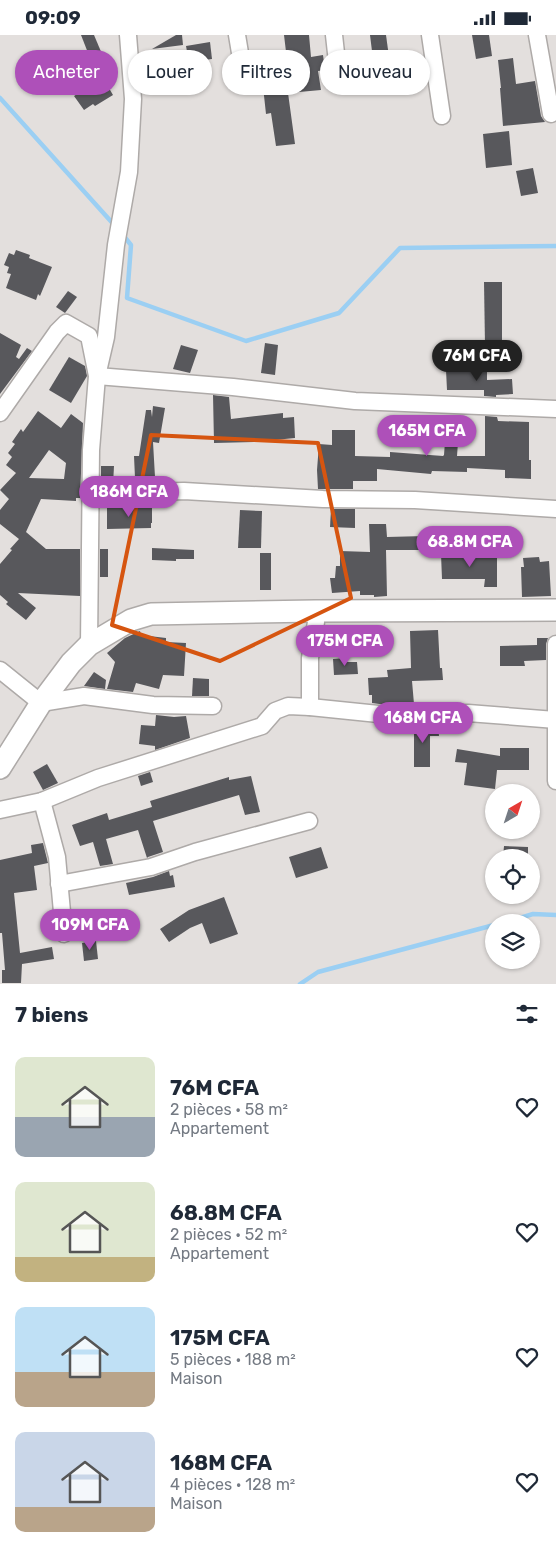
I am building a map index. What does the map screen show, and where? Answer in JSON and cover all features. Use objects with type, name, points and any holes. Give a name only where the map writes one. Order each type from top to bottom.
[{"type":"street","points":[[89,645],[91,450],[97,376],[106,337],[116,245],[128,172],[133,99],[128,35]]},
{"type":"street","points":[[237,35],[240,50]]},
{"type":"street","points":[[334,35],[336,50]]},
{"type":"street","points":[[430,35],[442,116]]},
{"type":"street","points":[[537,35],[551,114]]},
{"type":"street","points":[[0,413],[57,332],[66,323],[88,336],[97,376]]},
{"type":"street","points":[[97,376],[234,387],[355,401],[556,409]]},
{"type":"street","points":[[90,497],[138,492],[184,491],[323,499],[415,500],[556,509]]},
{"type":"street","points":[[0,768],[41,703],[71,663],[89,645],[130,620],[150,614],[556,610]]},
{"type":"street","points":[[310,707],[310,658],[316,622],[315,611]]},
{"type":"street","points":[[556,644],[556,781]]},
{"type":"street","points":[[0,670],[41,703],[84,696],[153,705],[213,706]]},
{"type":"street","points":[[0,810],[42,801],[98,778],[262,726],[275,711],[288,706],[398,716],[468,713],[556,719]]},
{"type":"street","points":[[42,801],[57,857],[64,934]]},
{"type":"street","points":[[59,884],[151,867],[195,852],[309,821]]},
{"type":"highlighted area","points":[[151,435],[318,443],[351,598],[220,661],[112,625]]},
{"type":"building","points":[[81,35],[94,35],[100,50],[87,50]]},
{"type":"building","points":[[176,35],[182,35],[183,45],[152,49]]},
{"type":"building","points":[[284,35],[309,35],[311,57],[320,56],[320,71],[318,71],[320,90],[310,91],[310,50],[286,50]]},
{"type":"building","points":[[370,35],[386,35],[388,50],[372,50]]},
{"type":"building","points":[[472,35],[489,35],[492,56],[476,59]]},
{"type":"building","points":[[210,42],[211,50],[187,50],[186,46]]},
{"type":"building","points":[[513,58],[516,84],[535,81],[541,116],[545,122],[503,126],[498,60]]},
{"type":"building","points":[[113,95],[95,106],[93,104],[84,110],[74,96]]},
{"type":"building","points":[[264,95],[288,95],[295,144],[276,146],[271,113],[266,114]]},
{"type":"building","points":[[509,131],[512,165],[486,168],[483,134]]},
{"type":"building","points":[[533,168],[538,193],[521,196],[516,171]]},
{"type":"building","points":[[16,250],[30,255],[29,258],[52,267],[40,296],[38,294],[36,300],[6,288],[11,274],[7,273],[9,267],[4,265],[9,253],[14,255]]},
{"type":"building","points":[[484,282],[502,282],[502,347],[485,346]]},
{"type":"building","points":[[68,291],[77,297],[65,313],[56,307]]},
{"type":"building","points":[[0,333],[21,345],[16,357],[19,359],[27,348],[32,351],[0,394]]},
{"type":"building","points":[[265,343],[278,345],[275,375],[261,373]]},
{"type":"building","points":[[181,345],[198,350],[190,373],[173,369]]},
{"type":"building","points":[[69,357],[85,366],[87,376],[71,403],[49,390]]},
{"type":"building","points":[[487,369],[487,380],[512,379],[513,394],[496,395],[496,397],[484,396],[484,390],[447,390],[446,370]]},
{"type":"building","points":[[213,395],[229,397],[231,419],[283,413],[283,418],[294,417],[295,438],[214,443]]},
{"type":"building","points":[[153,406],[165,408],[159,443],[153,442],[155,477],[135,478],[134,456],[139,456],[146,410],[151,410],[152,417]]},
{"type":"building","points":[[38,411],[61,428],[71,414],[83,423],[80,498],[76,498],[76,501],[41,499],[26,532],[46,549],[80,549],[80,596],[18,593],[36,608],[26,620],[6,604],[8,602],[0,595],[0,564],[19,539],[0,524],[0,510],[9,499],[0,490],[16,473],[6,465],[12,457],[8,453],[15,444],[12,442],[21,429],[23,432]],"holes":[[[49,450],[66,463],[64,479],[29,478]]]},
{"type":"building","points":[[485,416],[497,417],[498,421],[529,422],[531,479],[505,478],[505,470],[467,468],[467,472],[432,471],[431,474],[377,469],[377,481],[353,481],[353,489],[318,489],[319,444],[332,445],[332,430],[355,430],[355,456],[390,457],[390,452],[443,456],[446,428],[459,429],[457,456],[485,456]]},
{"type":"building","points":[[101,466],[114,466],[113,485],[101,484]]},
{"type":"building","points":[[107,508],[152,508],[151,528],[107,529]]},
{"type":"building","points":[[331,509],[355,509],[355,528],[330,527]]},
{"type":"building","points":[[240,510],[262,511],[261,548],[238,548]]},
{"type":"building","points":[[369,524],[386,524],[387,537],[425,536],[425,532],[443,531],[444,550],[386,550],[387,596],[360,595],[360,591],[332,593],[330,578],[335,578],[336,566],[340,566],[340,551],[370,552]]},
{"type":"building","points":[[152,548],[194,550],[194,559],[176,559],[176,561],[152,560]]},
{"type":"building","points":[[100,549],[108,549],[108,577],[100,577]]},
{"type":"building","points":[[260,553],[271,553],[271,590],[260,590]]},
{"type":"building","points":[[470,553],[470,555],[497,555],[497,587],[484,587],[485,579],[442,579],[441,554]]},
{"type":"building","points":[[539,557],[540,562],[549,561],[551,596],[522,597],[521,567],[524,567],[523,558]]},
{"type":"building","points":[[438,630],[440,668],[442,668],[443,680],[412,681],[414,704],[394,706],[372,703],[372,695],[369,695],[368,678],[388,677],[387,670],[411,668],[410,631]]},
{"type":"building","points":[[140,631],[141,635],[166,638],[166,642],[186,643],[184,676],[163,675],[159,689],[136,683],[133,692],[107,689],[115,662],[107,653],[125,638]]},
{"type":"building","points":[[537,638],[548,638],[546,660],[524,661],[525,666],[500,666],[500,646],[537,645]]},
{"type":"building","points":[[346,658],[347,662],[357,662],[358,674],[334,675],[333,659]]},
{"type":"building","points":[[94,672],[106,680],[105,689],[84,686]]},
{"type":"building","points":[[193,678],[209,679],[209,696],[192,696]]},
{"type":"building","points":[[156,715],[186,716],[190,738],[155,750],[155,746],[139,744],[141,725],[155,726]]},
{"type":"building","points":[[414,725],[438,725],[439,736],[430,736],[430,767],[414,767]]},
{"type":"building","points":[[500,748],[529,748],[529,770],[497,770],[496,784],[485,784],[485,788],[464,785],[467,763],[455,762],[457,749],[500,756]]},
{"type":"building","points":[[47,764],[58,783],[43,790],[33,772]]},
{"type":"building","points":[[150,772],[153,782],[141,786],[138,776]]},
{"type":"building","points":[[251,776],[260,812],[245,815],[239,795],[153,821],[163,852],[147,858],[138,830],[106,839],[113,864],[100,866],[93,842],[80,846],[72,825],[107,813],[109,820],[152,807],[150,801],[229,777],[229,780]]},
{"type":"building","points":[[43,843],[48,863],[34,866],[37,890],[14,893],[20,953],[52,947],[54,959],[22,964],[21,983],[2,983],[2,970],[5,970],[2,933],[0,933],[0,860],[32,853],[31,845]]},
{"type":"building","points":[[504,846],[528,847],[528,849],[504,849]]},
{"type":"building","points":[[321,847],[328,868],[296,878],[289,857]]},
{"type":"building","points":[[169,871],[170,876],[173,875],[175,887],[129,895],[126,883]]},
{"type":"building","points":[[224,897],[238,934],[210,944],[202,923],[190,928],[169,942],[160,929],[189,910]]},
{"type":"building","points":[[96,941],[98,959],[84,961],[82,943]]},
{"type":"waterway","points":[[0,98],[116,227]]},
{"type":"waterway","points":[[123,235],[131,245],[127,298],[246,341],[339,313],[400,248],[556,246]]},
{"type":"waterway","points":[[540,914],[556,915]]},
{"type":"waterway","points":[[300,984],[318,972],[485,927]]}]
